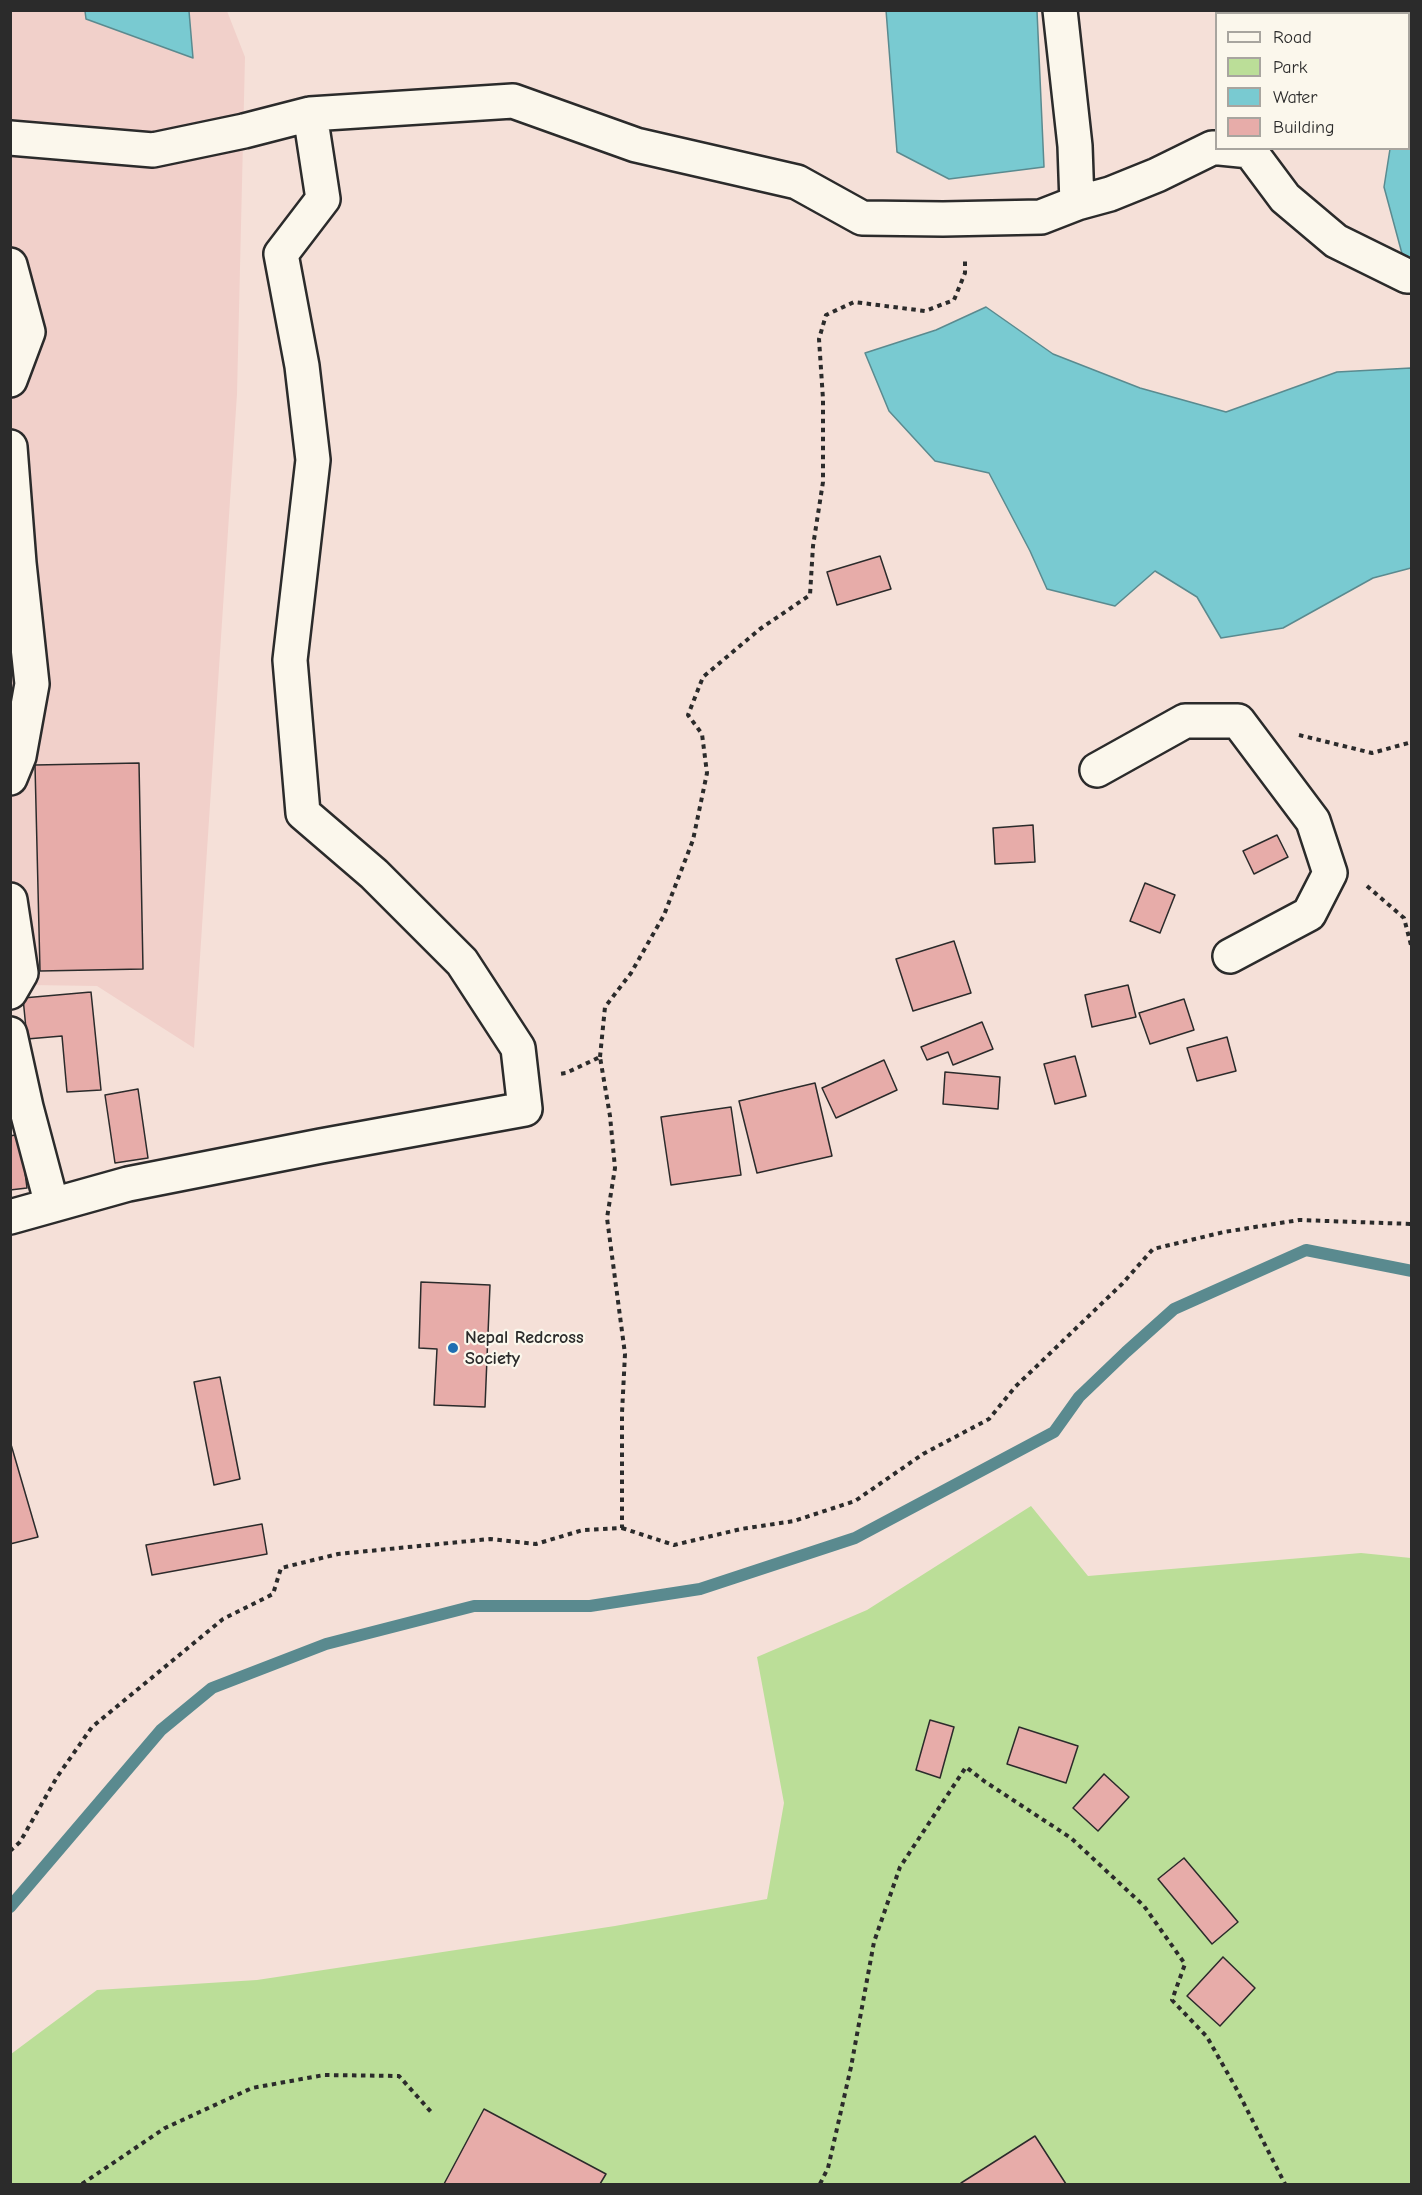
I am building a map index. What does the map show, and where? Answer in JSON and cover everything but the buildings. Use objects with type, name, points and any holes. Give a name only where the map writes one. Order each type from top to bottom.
[{"type":"street","points":[[1060,10],[1075,146],[1077,203]]},
{"type":"street","points":[[10,138],[153,150],[244,131],[310,114],[513,101],[636,145],[797,182],[862,218],[965,219],[1041,217],[1077,203],[1110,194],[1215,148]]},
{"type":"street","points":[[10,1216],[128,1184],[525,1109],[518,1048],[462,962],[374,874],[303,813],[290,660],[314,460],[302,366],[281,254],[323,199],[310,114]]},
{"type":"street","points":[[1239,150],[1250,151],[1285,198],[1336,241],[1412,276]]},
{"type":"street","points":[[10,265],[28,332],[10,380]]},
{"type":"street","points":[[10,447],[32,684],[19,756],[10,778]]},
{"type":"street","points":[[1097,770],[1185,721],[1238,721],[1313,821],[1330,873],[1309,914],[1230,956]]},
{"type":"street","points":[[10,900],[21,973],[10,992]]},
{"type":"street","points":[[10,1034],[26,1107],[52,1205]]},
{"type":"path","points":[[622,1528],[622,1413],[625,1354],[607,1218],[615,1168],[610,1116],[600,1057],[605,1007],[631,973],[664,915],[693,840],[707,773],[702,734],[688,715],[703,678],[760,629],[810,595],[813,546],[823,482],[823,399],[819,339],[826,315],[854,302],[925,311],[954,300],[965,273],[965,219]]},
{"type":"path","points":[[1294,734],[1372,753],[1412,742]]},
{"type":"path","points":[[1330,873],[1356,877],[1404,918],[1412,949]]},
{"type":"path","points":[[518,1048],[537,1076],[566,1073],[600,1057]]},
{"type":"path","points":[[10,1851],[20,1842],[57,1777],[92,1727],[223,1619],[273,1594],[281,1568],[338,1554],[490,1539],[536,1544],[583,1530],[622,1528],[674,1545],[741,1528],[794,1521],[855,1501],[923,1454],[989,1419],[1015,1387],[1122,1284],[1153,1249],[1224,1232],[1299,1220],[1412,1224]]},
{"type":"path","points":[[820,2184],[828,2168],[851,2067],[874,1942],[892,1888],[900,1867],[966,1767],[1071,1838],[1144,1906],[1185,1964],[1172,2000],[1207,2037],[1285,2184]]},
{"type":"path","points":[[82,2184],[165,2128],[252,2088],[324,2075],[399,2076],[432,2114]]},
{"type":"shaded area","points":[[10,11],[227,11],[245,57],[237,394],[194,1048],[97,986],[31,985],[11,975]]},
{"type":"green space","points":[[1031,1506],[1088,1576],[1361,1553],[1411,1558],[1411,2184],[11,2184],[11,2054],[97,1990],[257,1980],[615,1926],[767,1899],[784,1803],[757,1657],[867,1610]]},
{"type":"water","points":[[886,10],[1037,11],[1044,167],[949,179],[897,152]]},
{"type":"water","points":[[85,11],[189,11],[193,58],[86,19]]},
{"type":"water","points":[[1411,11],[1411,259],[1404,261],[1384,187],[1390,150],[1410,150],[1409,12]]},
{"type":"water","points":[[986,307],[1053,354],[1140,388],[1226,412],[1337,372],[1411,368],[1411,568],[1373,578],[1283,628],[1221,638],[1197,597],[1155,571],[1115,606],[1047,589],[989,473],[935,461],[889,411],[865,353],[936,330]]},
{"type":"waterway","points":[[10,1907],[161,1730],[212,1688],[326,1644],[474,1606],[590,1606],[700,1589],[855,1538],[1054,1432],[1079,1397],[1174,1309],[1306,1250],[1412,1271]]},
{"type":"place","name":"Nepal Redcross Society","points":[[453,1348]]}]
